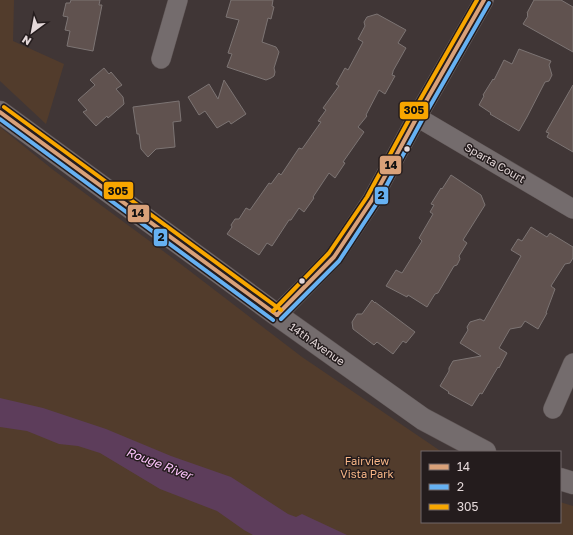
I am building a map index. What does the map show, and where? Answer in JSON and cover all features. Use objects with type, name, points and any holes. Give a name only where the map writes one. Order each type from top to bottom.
[{"type":"main road","name":"14th Avenue","points":[[0,112],[277,315],[423,418],[483,451]]},
{"type":"main road","points":[[561,479],[573,483]]},
{"type":"street","points":[[161,59],[178,0]]},
{"type":"street","points":[[277,315],[334,257],[372,200],[417,117],[484,0]]},
{"type":"street","name":"Sparta Court","points":[[417,117],[573,209]]},
{"type":"street","points":[[553,409],[573,363]]},
{"type":"green space","points":[[0,0],[14,0],[13,41],[64,64],[46,124],[0,81]]},
{"type":"green space","name":"Fairview Vista Park","points":[[0,127],[52,169],[182,265],[302,357],[441,451],[421,451],[421,523],[561,523],[561,502],[573,506],[573,535],[0,535]]},
{"type":"water","name":"Rouge River","points":[[0,398],[43,408],[106,429],[171,456],[231,477],[288,514],[296,517],[302,514],[347,535],[253,535],[217,511],[160,489],[100,453],[78,446],[59,444],[27,431],[0,427]]},
{"type":"building","points":[[71,0],[100,0],[99,5],[102,5],[93,51],[67,46],[70,31],[65,30],[68,17],[63,16],[66,3],[70,3]]},
{"type":"building","points":[[231,0],[273,0],[272,6],[274,7],[271,19],[268,18],[262,42],[276,47],[279,52],[274,68],[274,76],[271,78],[266,80],[227,67],[232,54],[228,53],[239,20],[226,17]]},
{"type":"building","points":[[534,0],[561,0],[573,7],[573,52],[523,24],[528,16],[527,13]]},
{"type":"building","points":[[377,14],[406,30],[398,43],[406,48],[393,71],[392,75],[395,76],[385,94],[379,90],[366,115],[367,116],[358,127],[364,132],[343,162],[345,163],[335,178],[329,173],[304,212],[299,208],[291,220],[289,220],[272,246],[267,243],[259,255],[227,234],[232,227],[231,225],[235,219],[239,219],[246,208],[250,210],[269,183],[271,184],[279,173],[281,175],[299,148],[302,149],[321,122],[318,121],[326,110],[323,108],[339,86],[336,84],[345,68],[348,70],[363,42],[358,39],[365,26],[364,22],[367,17]]},
{"type":"building","points":[[519,49],[551,61],[549,65],[552,75],[549,81],[545,82],[519,131],[490,114],[491,113],[479,105],[484,96],[483,95],[493,79],[494,80],[504,60],[512,64]]},
{"type":"building","points":[[104,68],[109,74],[111,72],[122,85],[116,89],[123,97],[124,104],[96,126],[83,112],[87,110],[78,100],[95,85],[90,80]]},
{"type":"building","points":[[224,80],[246,114],[231,124],[229,121],[217,128],[205,111],[199,115],[188,97],[209,84],[218,99]]},
{"type":"building","points":[[573,85],[573,152],[547,137],[549,133],[546,132]]},
{"type":"building","points":[[179,101],[181,121],[173,122],[175,147],[156,149],[148,157],[141,149],[133,107]]},
{"type":"building","points":[[451,175],[481,195],[485,205],[463,240],[467,243],[459,256],[460,259],[457,265],[454,266],[438,293],[435,294],[427,307],[408,295],[407,297],[386,286],[396,270],[402,273],[422,241],[419,238],[433,214],[430,212],[434,205],[431,204]]},
{"type":"building","points":[[531,227],[547,237],[550,233],[573,247],[573,258],[570,263],[565,264],[551,286],[555,289],[547,313],[538,329],[525,321],[521,327],[510,329],[499,348],[507,353],[482,394],[480,393],[472,406],[448,393],[449,392],[440,386],[453,361],[481,356],[460,343],[468,330],[467,327],[470,322],[480,319],[484,321],[521,256],[511,250],[518,239],[522,241]]},
{"type":"building","points":[[372,300],[415,332],[406,343],[403,341],[393,354],[377,342],[374,345],[353,329],[352,322],[357,314],[362,314]]},
{"type":"transit line","name":"305","points":[[273,311],[329,253],[367,197],[477,0]]},
{"type":"transit line","name":"14","points":[[277,315],[334,257],[372,200],[417,117],[484,0]]},
{"type":"transit line","name":"2","points":[[281,319],[339,261],[377,203],[422,120],[489,3]]},
{"type":"transit line","name":"305","points":[[4,107],[281,310]]},
{"type":"transit line","name":"14","points":[[0,112],[277,315]]},
{"type":"transit line","name":"2","points":[[0,119],[273,320]]}]
